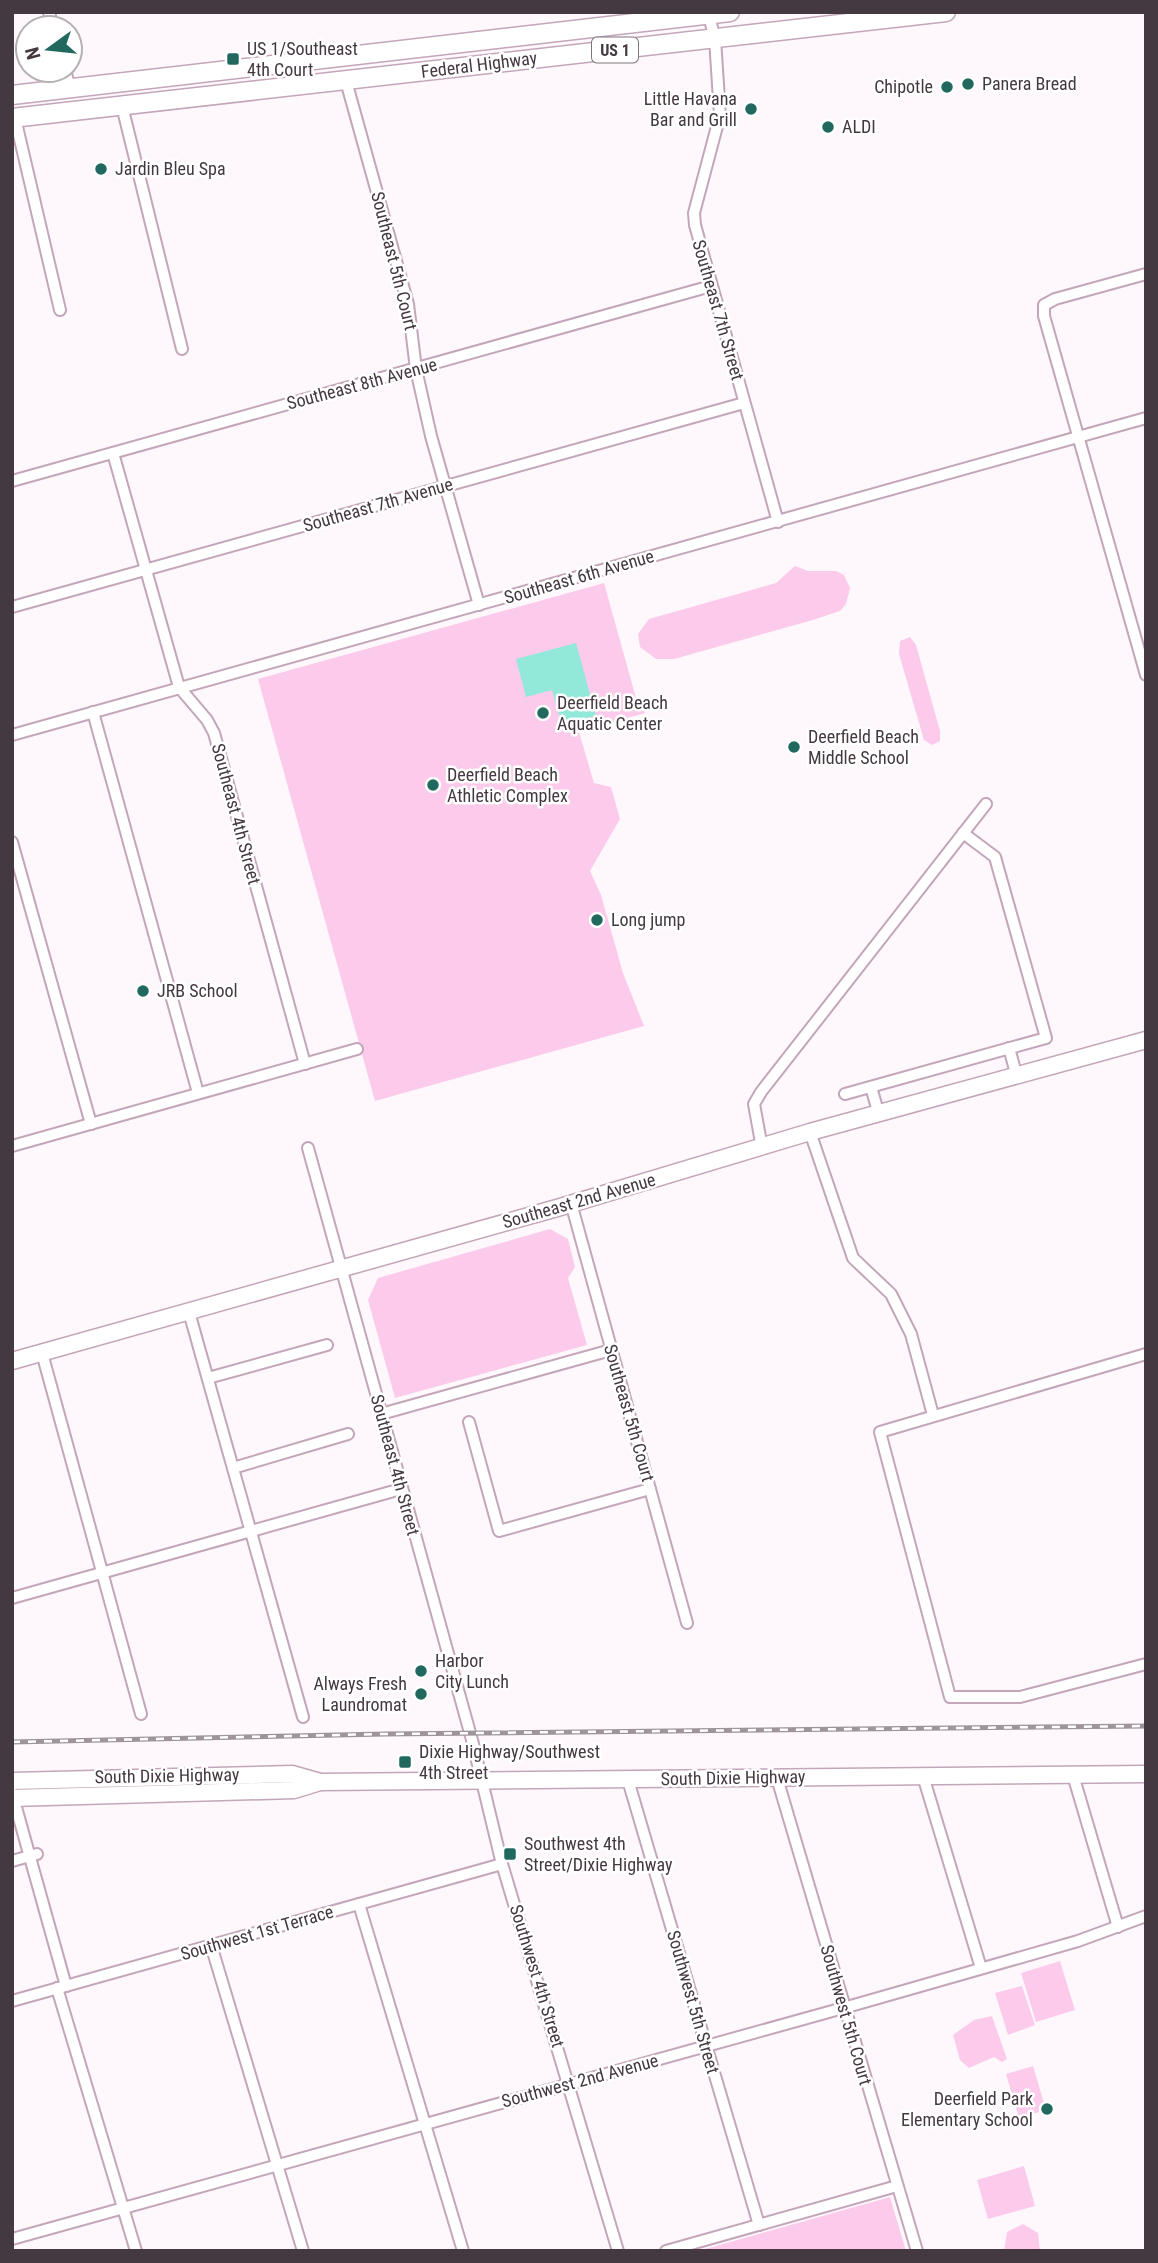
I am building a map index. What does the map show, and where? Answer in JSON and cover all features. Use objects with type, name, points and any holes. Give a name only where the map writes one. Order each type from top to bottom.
[{"type":"main road","name":"Federal Highway","points":[[12,95],[730,12]]},
{"type":"main road","name":"Federal Highway","points":[[19,117],[715,38],[875,17],[946,12]]},
{"type":"main road","points":[[346,81],[359,66],[387,52]]},
{"type":"main road","points":[[283,88],[309,75],[319,60]]},
{"type":"main road","points":[[81,111],[91,96],[113,83]]},
{"type":"main road","points":[[19,117],[70,88]]},
{"type":"main road","name":"Southeast 2nd Avenue","points":[[12,1362],[810,1132],[1146,1040]]},
{"type":"main road","name":"South Dixie Highway","points":[[12,1781],[292,1774],[320,1782],[1146,1774]]},
{"type":"main road","name":"South Dixie Highway","points":[[13,1796],[294,1790],[320,1782]]},
{"type":"street","name":"Southeast 7th Street","points":[[708,13],[715,38],[720,116],[694,213],[710,286],[778,522]]},
{"type":"street","name":"Southeast 5th Court","points":[[346,81],[408,304],[416,369],[445,487],[479,605]]},
{"type":"street","points":[[69,84],[70,88]]},
{"type":"street","points":[[122,106],[182,349]]},
{"type":"street","points":[[19,117],[60,310]]},
{"type":"street","points":[[1146,274],[1055,299],[1044,305],[1044,316],[1077,439],[1146,675]]},
{"type":"street","name":"Southeast 8th Avenue","points":[[12,481],[710,286]]},
{"type":"street","name":"Southeast 7th Avenue","points":[[12,607],[744,403]]},
{"type":"street","name":"Southeast 6th Avenue","points":[[12,735],[1146,418]]},
{"type":"street","name":"Southeast 4th Street","points":[[113,453],[179,687],[207,720],[214,733],[305,1064]]},
{"type":"street","points":[[93,712],[198,1093]]},
{"type":"street","points":[[762,1148],[754,1104],[761,1092],[986,804]]},
{"type":"street","points":[[845,1094],[1046,1038],[995,857],[963,833]]},
{"type":"street","points":[[12,842],[91,1124]]},
{"type":"street","points":[[1009,1048],[1017,1077]]},
{"type":"street","points":[[12,1146],[357,1049]]},
{"type":"street","points":[[871,1087],[879,1115]]},
{"type":"street","points":[[810,1132],[853,1258],[891,1294],[911,1334],[933,1415]]},
{"type":"street","name":"Southeast 4th Street","points":[[309,1148],[482,1781]]},
{"type":"street","name":"Southeast 5th Court","points":[[571,1203],[687,1623]]},
{"type":"street","points":[[190,1312],[303,1717]]},
{"type":"street","points":[[208,1378],[327,1345]]},
{"type":"street","points":[[381,1414],[611,1350]]},
{"type":"street","points":[[42,1353],[141,1714]]},
{"type":"street","points":[[1146,1354],[880,1432],[950,1697],[1020,1697],[1146,1664]]},
{"type":"street","points":[[469,1422],[499,1531],[650,1489]]},
{"type":"street","points":[[233,1468],[348,1434]]},
{"type":"street","points":[[12,1598],[401,1489]]},
{"type":"street","points":[[1073,1774],[1118,1927]]},
{"type":"street","points":[[923,1776],[981,1968]]},
{"type":"street","name":"Southwest 5th Court","points":[[777,1778],[917,2251]]},
{"type":"street","name":"Southwest 5th Street","points":[[628,1780],[759,2225]]},
{"type":"street","name":"Southwest 4th Street","points":[[482,1781],[502,1864],[618,2251]]},
{"type":"street","points":[[13,1796],[33,1856],[62,1987],[136,2251]]},
{"type":"street","points":[[12,1861],[33,1856]]},
{"type":"street","name":"Southwest 1st Terrace","points":[[12,2001],[502,1864]]},
{"type":"street","points":[[359,1904],[463,2251]]},
{"type":"street","name":"Southwest 2nd Avenue","points":[[12,2239],[844,2008],[1118,1927],[1146,1916]]},
{"type":"street","points":[[211,1945],[303,2251]]},
{"type":"street","points":[[666,2251],[897,2186]]},
{"type":"shaded area","points":[[795,566],[808,571],[836,571],[844,575],[850,588],[846,604],[840,611],[674,659],[656,659],[640,647],[638,634],[649,619],[776,583]]},
{"type":"shaded area","points":[[604,583],[636,698],[640,698],[645,713],[579,732],[594,783],[611,787],[620,819],[590,871],[601,895],[623,973],[644,1026],[375,1101],[258,679]]},
{"type":"shaded area","points":[[910,637],[916,645],[940,731],[940,741],[932,745],[924,740],[899,654],[900,641]]},
{"type":"shaded area","points":[[576,643],[596,716],[562,725],[552,690],[526,697],[516,659]]},
{"type":"shaded area","points":[[550,1229],[568,1239],[575,1267],[568,1278],[587,1345],[395,1398],[368,1300],[378,1278]]},
{"type":"shaded area","points":[[1060,1961],[1075,2010],[1036,2022],[1021,1973]]},
{"type":"shaded area","points":[[1022,1986],[1035,2025],[1008,2035],[995,1993]]},
{"type":"shaded area","points":[[992,2016],[1007,2059],[1002,2062],[994,2057],[969,2068],[960,2060],[953,2035],[974,2020]]},
{"type":"shaded area","points":[[1033,2066],[1046,2110],[1019,2118],[1006,2074]]},
{"type":"shaded area","points":[[1024,2166],[1035,2206],[988,2219],[977,2180]]},
{"type":"shaded area","points":[[890,2197],[906,2251],[698,2251]]},
{"type":"shaded area","points":[[1023,2224],[1038,2233],[1040,2251],[1004,2251],[1007,2232]]},
{"type":"railway","points":[[12,1742],[385,1734],[1146,1726]]},
{"type":"place","name":"US 1/Southeast 4th Court","points":[[233,59]]},
{"type":"place","name":"Panera Bread","points":[[968,84]]},
{"type":"place","name":"Chipotle","points":[[947,87]]},
{"type":"place","name":"Little Havana Bar and Grill","points":[[751,109]]},
{"type":"place","name":"ALDI","points":[[828,127]]},
{"type":"place","name":"Jardin Bleu Spa","points":[[101,169]]},
{"type":"place","name":"Deerfield Beach Aquatic Center","points":[[543,713]]},
{"type":"place","name":"Deerfield Beach Middle School","points":[[794,747]]},
{"type":"place","name":"Deerfield Beach Athletic Complex","points":[[433,785]]},
{"type":"place","name":"Long jump","points":[[597,920]]},
{"type":"place","name":"JRB School","points":[[143,991]]},
{"type":"place","name":"Harbor City Lunch","points":[[421,1671]]},
{"type":"place","name":"Always Fresh Laundromat","points":[[421,1694]]},
{"type":"place","name":"Dixie Highway/Southwest 4th Street","points":[[405,1762]]},
{"type":"place","name":"Southwest 4th Street/Dixie Highway","points":[[510,1854]]},
{"type":"place","name":"Deerfield Park Elementary School","points":[[1047,2109]]}]
